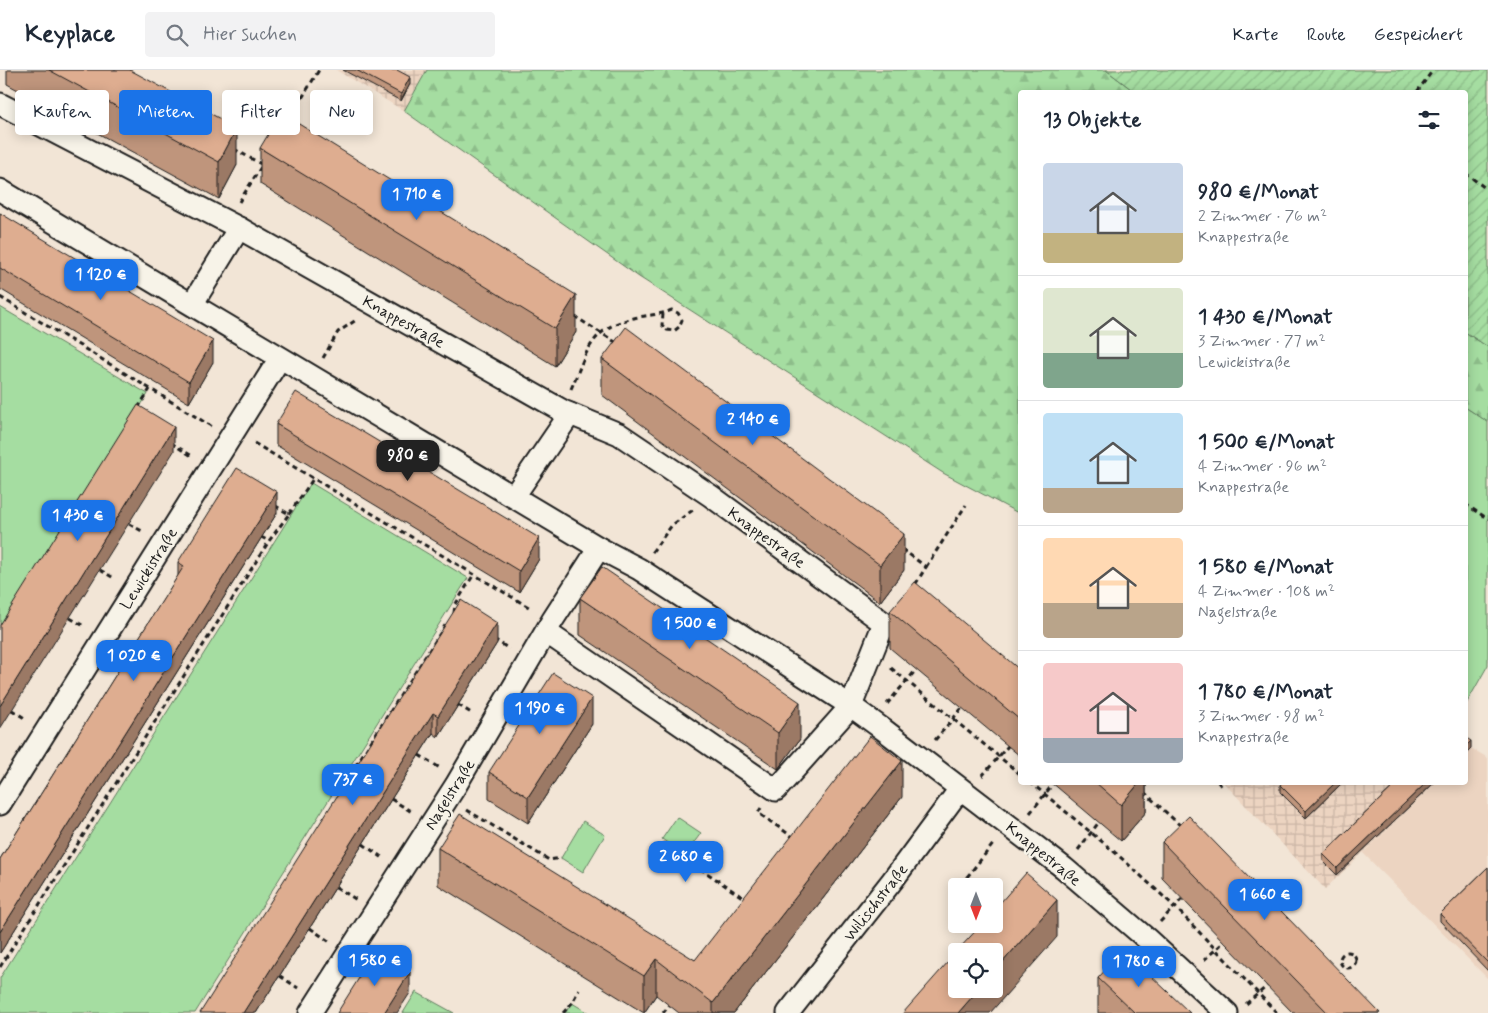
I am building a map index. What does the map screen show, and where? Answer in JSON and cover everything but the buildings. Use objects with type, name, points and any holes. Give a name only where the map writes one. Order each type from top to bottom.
[{"type":"street","name":"Knappestraße","points":[[0,104],[233,225],[566,412],[618,434],[711,496],[884,623],[850,706],[776,790]]},
{"type":"street","name":"Knappestraße","points":[[0,190],[193,303],[280,358],[599,548],[639,569],[850,706],[1064,868],[1147,939],[1236,1009]]},
{"type":"street","points":[[193,303],[233,225]]},
{"type":"street","name":"Lewickistraße","points":[[0,804],[280,358]]},
{"type":"street","points":[[514,496],[566,412]]},
{"type":"street","name":"Nagelstraße","points":[[310,1013],[448,798],[549,626],[599,548]]},
{"type":"street","points":[[549,626],[776,790]]},
{"type":"street","name":"Wilischstraße","points":[[788,1013],[964,791]]},
{"type":"path","points":[[300,101],[319,70]]},
{"type":"path","points":[[1419,90],[1433,70]]},
{"type":"path","points":[[228,146],[262,164]]},
{"type":"path","points":[[233,225],[266,157]]},
{"type":"path","points":[[1468,175],[1488,190]]},
{"type":"path","points":[[0,297],[150,389],[313,479],[474,574],[549,626]]},
{"type":"path","points":[[312,377],[338,332],[377,305]]},
{"type":"path","points":[[566,412],[588,351],[600,332],[628,320],[663,314],[672,310],[678,313],[682,320],[680,327],[674,331],[666,330],[662,325],[663,314]]},
{"type":"path","points":[[566,311],[622,346]]},
{"type":"path","points":[[136,411],[150,389]]},
{"type":"path","points":[[165,439],[211,468]]},
{"type":"path","points":[[0,967],[269,541],[313,479]]},
{"type":"path","points":[[639,569],[672,525],[711,496]]},
{"type":"path","points":[[266,500],[289,514]]},
{"type":"path","points":[[912,588],[966,505]]},
{"type":"path","points":[[1468,506],[1488,519]]},
{"type":"path","points":[[129,524],[151,536]]},
{"type":"path","points":[[261,537],[269,541]]},
{"type":"path","points":[[894,544],[926,567]]},
{"type":"path","points":[[100,570],[122,582]]},
{"type":"path","points":[[348,779],[454,613],[455,605],[474,574]]},
{"type":"path","points":[[454,613],[462,618]]},
{"type":"path","points":[[70,618],[91,630]]},
{"type":"path","points":[[487,635],[512,651]]},
{"type":"path","points":[[871,652],[1018,772]]},
{"type":"path","points":[[873,722],[916,670]]},
{"type":"path","points":[[920,759],[962,708]]},
{"type":"path","points":[[964,791],[1008,746]]},
{"type":"path","points":[[420,755],[446,772]]},
{"type":"path","points":[[1034,785],[1174,906],[1277,1013]]},
{"type":"path","points":[[967,877],[1052,785]]},
{"type":"path","points":[[1139,788],[1168,812],[1185,830]]},
{"type":"path","points":[[776,790],[758,813],[798,840]]},
{"type":"path","points":[[448,798],[548,860],[561,858]]},
{"type":"path","points":[[391,799],[418,816]]},
{"type":"path","points":[[1064,868],[1099,822]]},
{"type":"path","points":[[663,842],[749,902]]},
{"type":"path","points":[[363,844],[390,862]]},
{"type":"path","points":[[336,887],[364,904]]},
{"type":"path","points":[[1157,927],[1182,899]]},
{"type":"path","points":[[310,928],[337,947]]},
{"type":"path","points":[[1200,964],[1224,942]]},
{"type":"path","points":[[1349,951],[1353,953],[1356,958],[1352,967],[1342,966],[1340,956],[1349,951]]},
{"type":"path","points":[[1336,972],[1342,966]]},
{"type":"path","points":[[280,976],[301,990]]},
{"type":"path","points":[[1236,1009],[1266,986]]},
{"type":"path","points":[[563,1013],[572,1003],[579,989]]},
{"type":"path","points":[[663,1013],[674,998]]},
{"type":"shaded area","points":[[336,70],[427,70],[404,111],[373,92],[373,90],[369,90]]},
{"type":"shaded area","points":[[1471,748],[1488,758],[1488,979],[1363,853],[1434,785],[1468,785],[1468,751]]},
{"type":"shaded area","points":[[1226,785],[1434,785],[1325,889]]},
{"type":"green space","points":[[427,70],[1106,70],[1132,90],[1018,90],[1018,513],[943,473],[639,277],[404,111]]},
{"type":"green space","points":[[1106,70],[1488,70],[1488,347],[1468,334],[1468,90],[1132,90]]},
{"type":"green space","points":[[0,307],[148,394],[0,628]]},
{"type":"green space","points":[[1468,334],[1488,347],[1488,422],[1468,409]]},
{"type":"green space","points":[[1468,409],[1488,422],[1488,665],[1468,701]]},
{"type":"green space","points":[[311,483],[468,578],[195,1013],[0,1013],[0,978]]},
{"type":"green space","points":[[677,817],[701,833],[685,855],[662,839]]},
{"type":"green space","points":[[583,821],[605,835],[583,872],[561,858]]},
{"type":"green space","points":[[416,992],[454,1013],[403,1013]]},
{"type":"green space","points":[[572,1003],[589,1013],[565,1013]]}]
